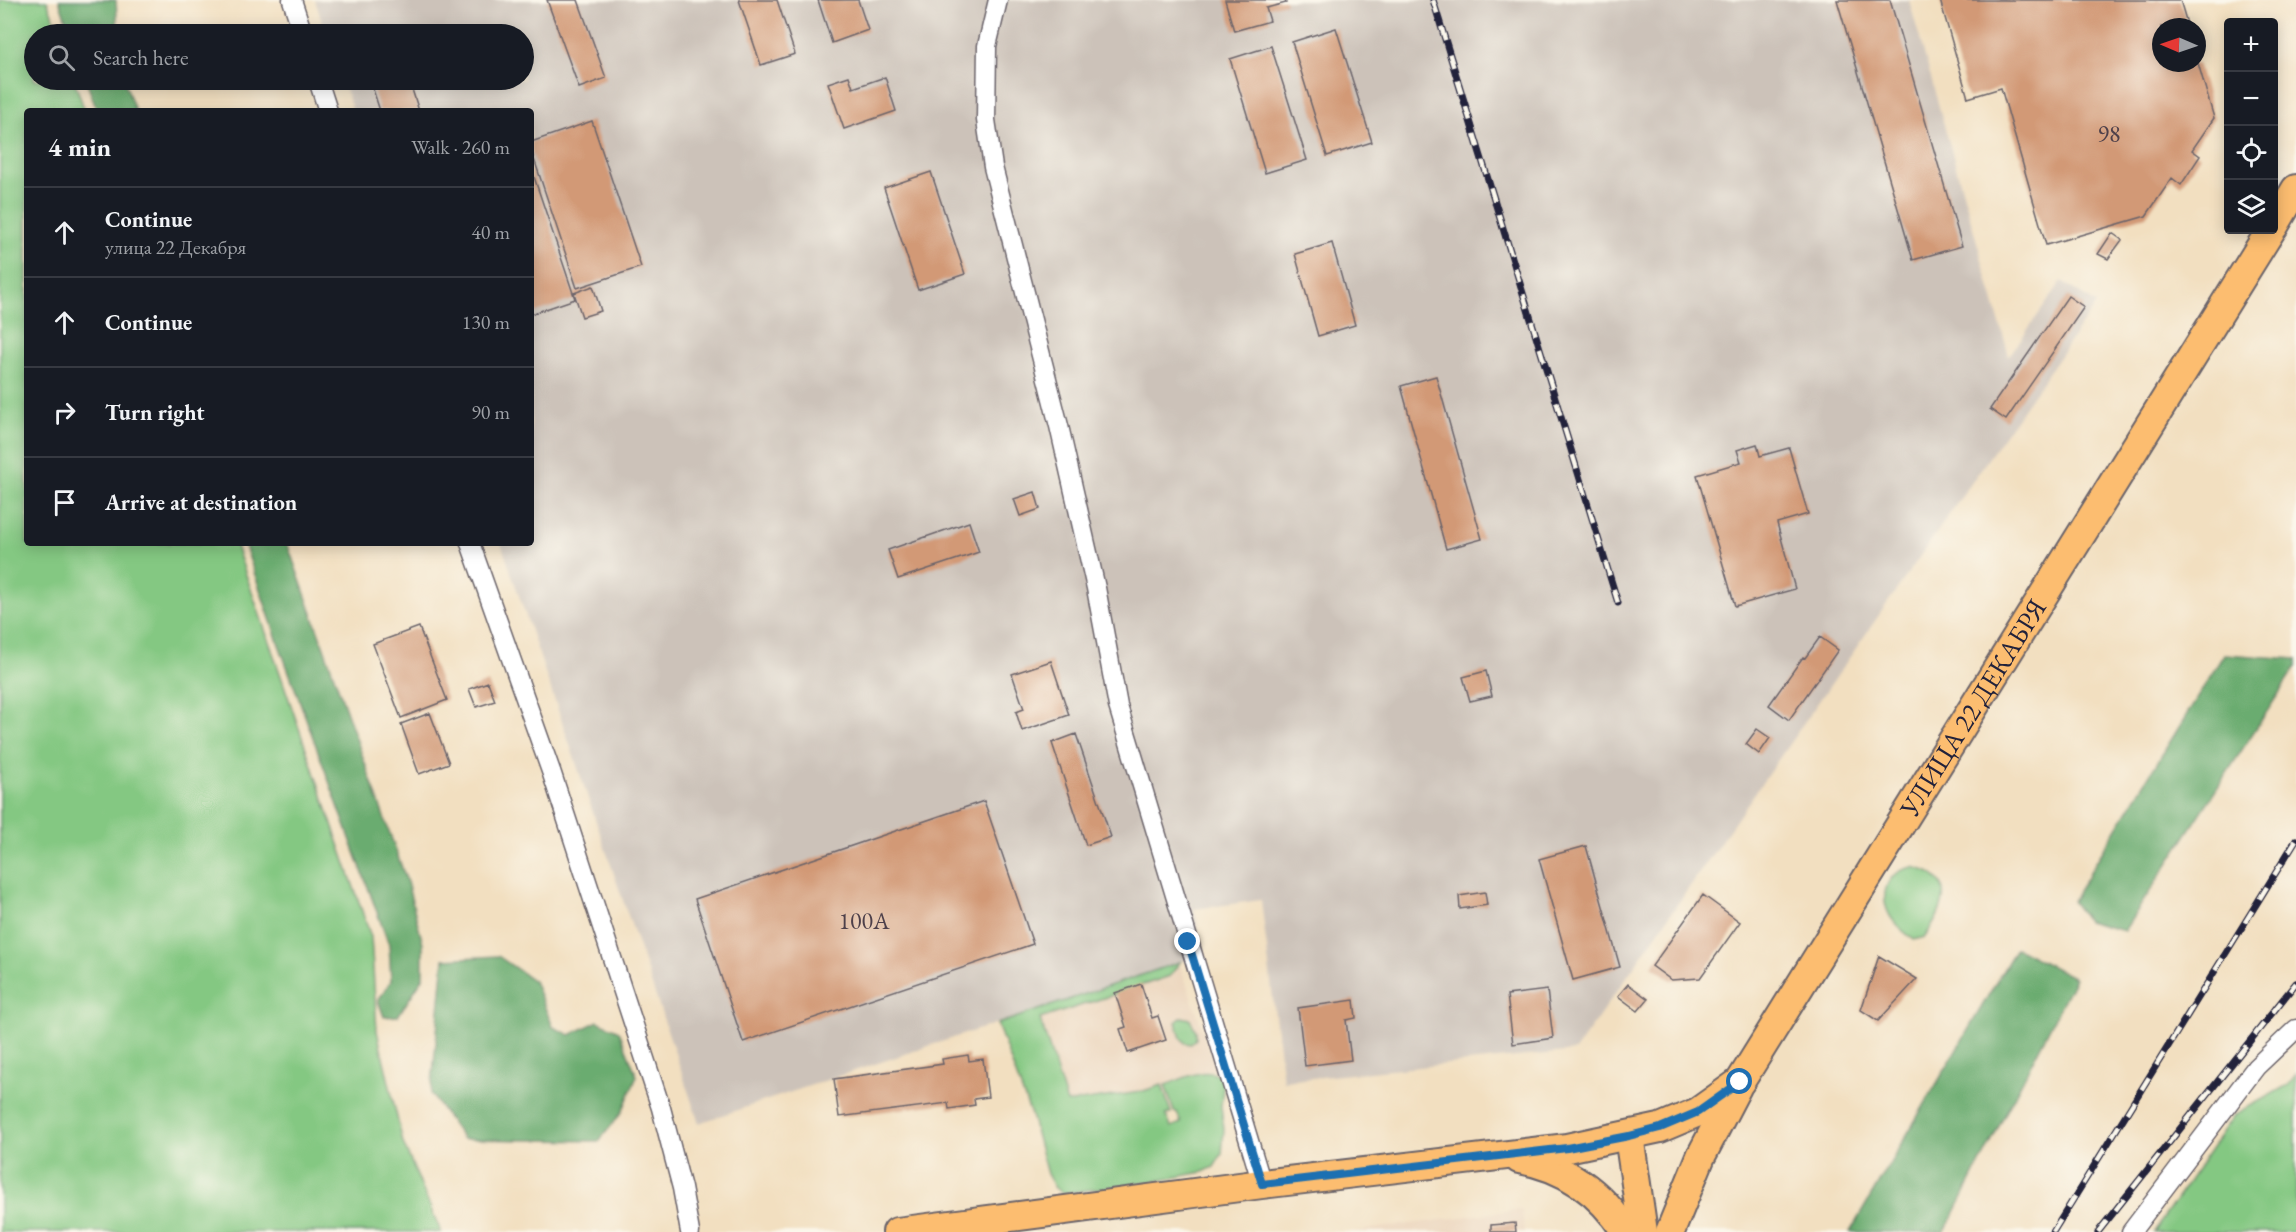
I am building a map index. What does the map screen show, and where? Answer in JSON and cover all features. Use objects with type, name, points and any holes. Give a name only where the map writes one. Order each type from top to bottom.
[{"type":"main road","points":[[2278,219],[2296,189]]},
{"type":"main road","name":"УЛИЦА 22 ДЕКАБРЯ","points":[[897,1232],[1262,1184],[1567,1148],[1660,1128],[1698,1112],[1740,1082],[2269,234]]},
{"type":"main road","points":[[1670,1232],[1701,1156],[1740,1082]]},
{"type":"main road","points":[[1629,1136],[1643,1232]]},
{"type":"main road","points":[[1499,1156],[1554,1168],[1590,1188],[1613,1211],[1626,1232]]},
{"type":"street","points":[[292,0],[300,24]]},
{"type":"street","points":[[998,0],[987,46],[986,120],[993,167],[1059,426],[1096,588],[1118,706],[1262,1184]]},
{"type":"street","points":[[321,90],[327,108]]},
{"type":"street","points":[[471,546],[552,774],[661,1108],[682,1188],[690,1232]]},
{"type":"street","points":[[2131,1232],[2256,1067],[2296,1029]]},
{"type":"shaded area","points":[[315,0],[1909,0],[2009,356],[2062,281],[2096,304],[1575,1051],[1283,1081],[1261,900],[1194,909],[1204,954],[699,1123],[502,546],[534,546],[534,108],[352,108],[346,90],[534,90],[534,24],[323,24]]},
{"type":"shaded area","points":[[1180,965],[1218,1073],[1210,1070],[1140,1092],[1067,1103],[1040,1019],[1170,976]]},
{"type":"shaded area","points":[[1522,1209],[1524,1232],[1350,1232]]},
{"type":"green space","points":[[0,0],[47,0],[55,24],[24,24],[24,90],[78,90],[84,108],[24,108],[24,546],[236,546],[371,937],[377,1031],[403,1143],[441,1232],[0,1232]]},
{"type":"green space","points":[[59,0],[116,0],[117,24],[67,24]]},
{"type":"green space","points":[[90,90],[128,90],[134,108],[96,108]]},
{"type":"green space","points":[[245,546],[288,546],[407,882],[423,944],[423,978],[398,1016],[384,1017],[378,1000],[391,981],[389,945]]},
{"type":"green space","points":[[2224,654],[2296,659],[2296,667],[2124,931],[2087,921],[2072,901]]},
{"type":"green space","points":[[1913,867],[1937,878],[1942,886],[1943,895],[1938,915],[1925,937],[1914,940],[1898,926],[1890,915],[1885,898],[1889,881],[1903,870]]},
{"type":"green space","points":[[2016,948],[2075,978],[1949,1224],[1944,1232],[1850,1232]]},
{"type":"green space","points":[[498,956],[534,981],[553,1027],[570,1035],[598,1021],[619,1031],[637,1076],[622,1112],[599,1141],[463,1139],[431,1094],[444,959]]},
{"type":"green space","points":[[1180,962],[1170,976],[1040,1019],[1067,1103],[1140,1092],[1162,1085],[1171,1113],[1166,1115],[1171,1127],[1181,1123],[1177,1112],[1174,1112],[1165,1085],[1196,1074],[1218,1075],[1224,1080],[1221,1106],[1224,1129],[1222,1154],[1214,1167],[1203,1172],[1151,1182],[1063,1193],[1055,1188],[1047,1174],[1031,1115],[997,1024]]},
{"type":"green space","points":[[1182,1017],[1190,1019],[1196,1031],[1196,1039],[1191,1044],[1185,1043],[1181,1038],[1176,1022]]},
{"type":"green space","points":[[2296,1074],[2296,1232],[2154,1232],[2234,1115],[2288,1085]]},
{"type":"building","points":[[547,0],[578,0],[606,78],[579,88]]},
{"type":"building","points":[[739,0],[777,0],[795,54],[761,65]]},
{"type":"building","points":[[818,0],[858,0],[868,30],[832,43]]},
{"type":"building","points":[[1225,0],[1285,0],[1286,3],[1266,8],[1270,21],[1234,31]]},
{"type":"building","points":[[1837,0],[1890,0],[1962,246],[1913,260]]},
{"type":"building","points":[[1940,0],[2180,0],[2185,18],[2152,18],[2152,72],[2201,72],[2214,118],[2192,150],[2200,156],[2181,185],[2172,178],[2146,216],[2046,245],[2001,88],[1968,98]]},
{"type":"building","points":[[1336,28],[1372,142],[1327,156],[1292,42]]},
{"type":"building","points":[[1271,46],[1307,160],[1265,173],[1230,59]]},
{"type":"building","points":[[849,76],[853,88],[885,77],[896,111],[844,129],[828,83]]},
{"type":"building","points":[[373,90],[412,90],[418,108],[379,108]]},
{"type":"building","points":[[592,121],[641,267],[577,288],[534,159],[534,141]]},
{"type":"building","points":[[931,172],[965,274],[918,290],[884,188]]},
{"type":"building","points":[[534,177],[575,299],[534,313]]},
{"type":"building","points":[[2112,233],[2122,240],[2108,259],[2098,254]]},
{"type":"building","points":[[1332,243],[1355,325],[1318,336],[1295,254]]},
{"type":"building","points":[[593,286],[601,311],[582,317],[574,293]]},
{"type":"building","points":[[2068,296],[2084,307],[2006,420],[1990,409]]},
{"type":"building","points":[[1436,376],[1482,539],[1446,549],[1401,386]]},
{"type":"building","points":[[1757,444],[1760,456],[1789,448],[1808,514],[1777,523],[1795,589],[1735,606],[1697,475],[1741,462],[1737,450]]},
{"type":"building","points":[[1035,492],[1040,509],[1020,516],[1014,499]]},
{"type":"building","points":[[969,522],[979,552],[898,579],[888,550]]},
{"type":"building","points":[[419,627],[447,700],[401,718],[373,644]]},
{"type":"building","points":[[1820,637],[1838,650],[1789,720],[1769,705]]},
{"type":"building","points":[[1051,661],[1069,715],[1022,731],[1016,712],[1024,709],[1012,674]]},
{"type":"building","points":[[1486,671],[1492,696],[1470,701],[1463,677]]},
{"type":"building","points":[[488,682],[495,701],[476,707],[469,689]]},
{"type":"building","points":[[430,713],[449,763],[419,774],[401,724]]},
{"type":"building","points":[[1757,729],[1770,738],[1759,754],[1746,744]]},
{"type":"building","points":[[1076,734],[1111,837],[1086,845],[1052,743]]},
{"type":"building","points":[[984,801],[1033,944],[743,1042],[695,899]]},
{"type":"building","points":[[1586,846],[1620,967],[1573,980],[1539,859]]},
{"type":"building","points":[[1485,892],[1487,905],[1460,909],[1459,896]]},
{"type":"building","points":[[1703,895],[1740,922],[1700,978],[1671,980],[1652,966]]},
{"type":"building","points":[[1879,956],[1917,979],[1878,1021],[1861,1010]]},
{"type":"building","points":[[1141,984],[1152,1018],[1158,1016],[1166,1040],[1128,1053],[1120,1029],[1126,1027],[1115,993]]},
{"type":"building","points":[[1628,984],[1648,999],[1638,1011],[1618,996]]},
{"type":"building","points":[[1547,990],[1553,1038],[1513,1044],[1507,995]]},
{"type":"building","points":[[1354,1000],[1356,1018],[1346,1020],[1351,1060],[1305,1066],[1298,1008]]},
{"type":"building","points":[[968,1055],[969,1061],[983,1059],[988,1097],[974,1099],[975,1105],[949,1109],[948,1103],[839,1117],[834,1079],[943,1064],[942,1059]]},
{"type":"building","points":[[1515,1223],[1516,1232],[1491,1232],[1491,1225]]},
{"type":"railway","points":[[1433,0],[1618,603]]},
{"type":"railway","points":[[2053,1232],[2296,840]]},
{"type":"railway","points":[[2098,1232],[2296,983]]},
{"type":"route","points":[[1188,942],[1262,1184],[1567,1148],[1629,1136],[1660,1128],[1698,1112],[1740,1082]]}]
